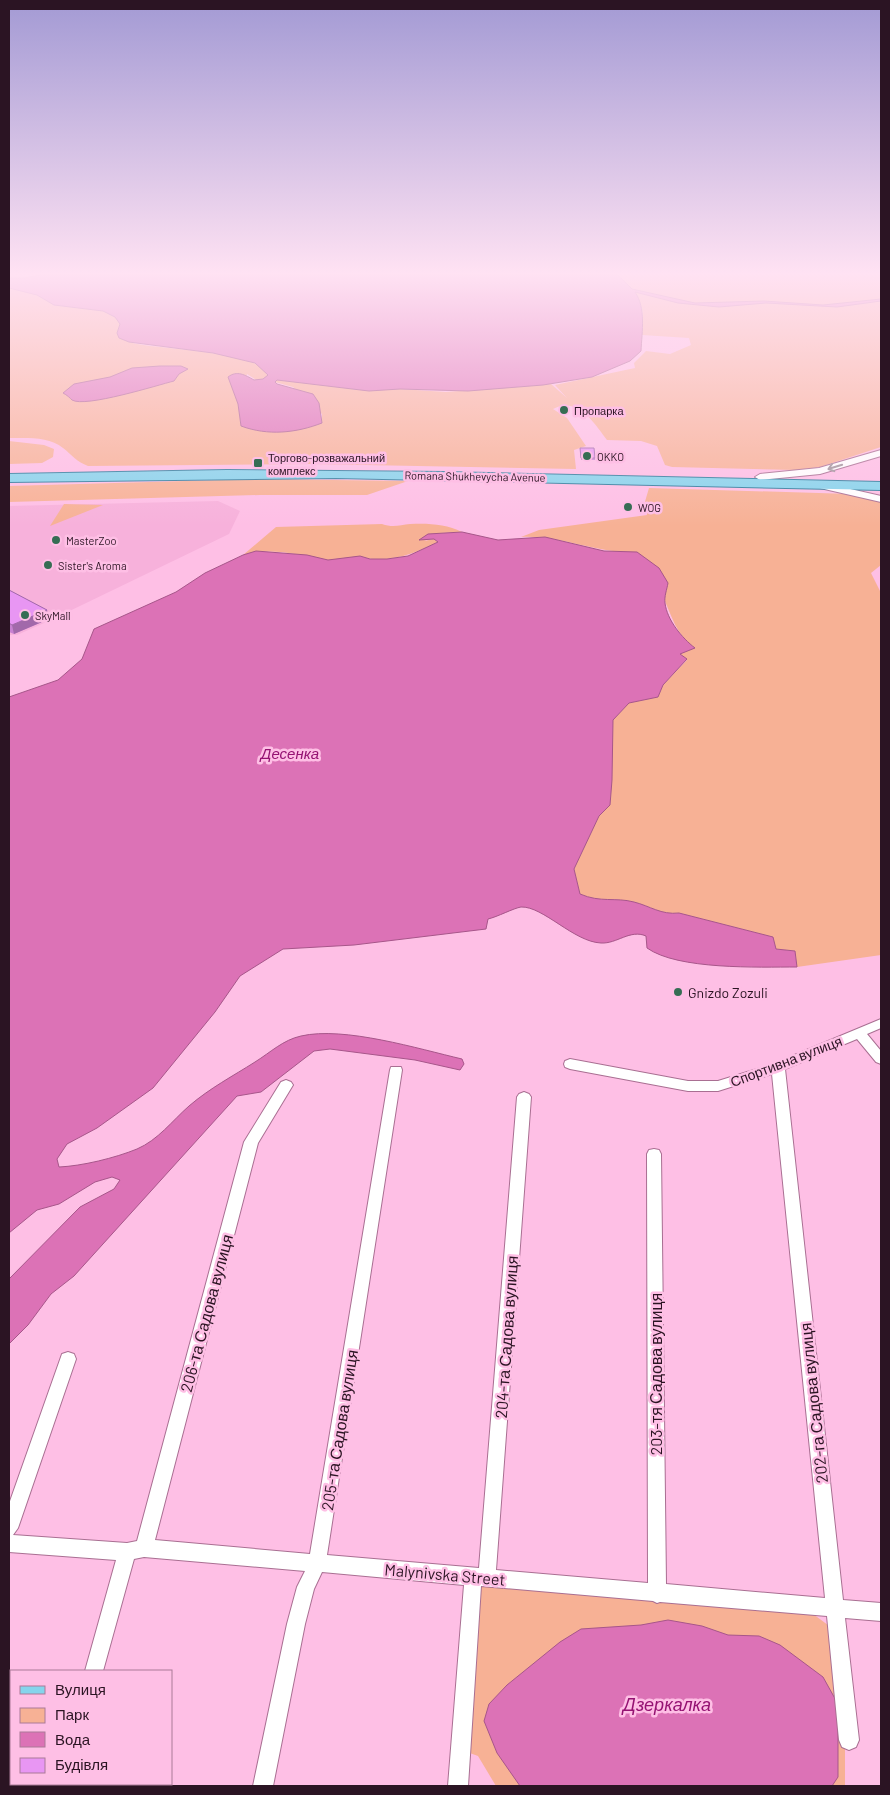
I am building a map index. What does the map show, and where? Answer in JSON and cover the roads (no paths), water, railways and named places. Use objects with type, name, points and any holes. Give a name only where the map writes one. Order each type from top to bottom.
[{"type":"main road","points":[[760,477],[820,471],[881,453]]},
{"type":"main road","name":"Romana Shukhevycha Avenue","points":[[9,473],[258,468],[881,480]]},
{"type":"main road","name":"Romana Shukhevycha Avenue","points":[[9,478],[182,473],[305,473],[881,486]]},
{"type":"main road","points":[[817,485],[858,492],[881,499]]},
{"type":"street","name":"Спортивна вулиця","points":[[570,1064],[703,1087],[718,1086],[778,1067],[881,1023]]},
{"type":"street","points":[[859,1033],[881,1059]]},
{"type":"street","name":"202-га Садова вулиця","points":[[778,1067],[849,1740]]},
{"type":"street","name":"205-та Садова вулиця","points":[[263,1786],[296,1624],[306,1587],[318,1564],[396,1070]]},
{"type":"street","name":"206-та Садова вулиця","points":[[94,1670],[135,1550],[251,1142],[286,1085]]},
{"type":"street","name":"204-та Садова вулиця","points":[[458,1786],[480,1577],[524,1097]]},
{"type":"street","name":"203-тя Садова вулиця","points":[[654,1154],[657,1594]]},
{"type":"street","points":[[9,1528],[68,1359]]},
{"type":"street","name":"Malynivska Street","points":[[9,1542],[480,1577],[657,1594],[881,1612]]},
{"type":"water","points":[[237,359],[632,359],[592,377],[543,385],[468,391],[400,389],[369,391],[277,380],[275,382],[277,384],[313,394],[319,403],[322,423],[282,432],[261,431],[241,426],[238,404],[228,377],[238,374],[254,380],[263,379],[268,375],[255,363]]},
{"type":"water","points":[[181,366],[188,369],[179,374],[174,381],[106,399],[79,402],[72,400],[63,393],[74,384],[110,377],[132,368]]},
{"type":"water","name":"Десенка","points":[[462,532],[498,540],[545,537],[604,551],[637,552],[659,568],[668,583],[665,601],[669,616],[680,634],[695,648],[680,654],[687,659],[663,685],[658,697],[629,703],[613,720],[610,805],[599,816],[574,869],[580,894],[601,899],[634,902],[661,911],[679,913],[773,937],[776,949],[795,951],[797,967],[719,966],[678,960],[647,948],[646,936],[634,934],[607,943],[591,941],[580,937],[539,912],[521,907],[488,919],[486,929],[354,945],[283,949],[240,976],[215,1012],[153,1088],[97,1128],[67,1144],[57,1159],[59,1167],[109,1158],[145,1145],[205,1093],[283,1043],[301,1036],[338,1034],[360,1036],[462,1059],[464,1064],[460,1070],[415,1060],[330,1049],[314,1051],[261,1092],[237,1096],[74,1276],[51,1294],[28,1325],[9,1344],[9,1279],[80,1207],[114,1189],[120,1180],[112,1177],[95,1182],[59,1204],[37,1210],[9,1233],[9,697],[58,680],[82,659],[94,629],[176,592],[205,573],[243,555],[256,551],[307,555],[328,560],[360,556],[370,559],[387,559],[408,556],[438,542],[434,539],[419,540],[428,534]]},
{"type":"water","name":"Дзеркалка","points":[[668,1620],[702,1626],[728,1635],[759,1636],[780,1645],[823,1677],[838,1704],[838,1777],[832,1786],[520,1786],[497,1753],[484,1721],[489,1704],[507,1685],[560,1642],[581,1629],[641,1625]]},
{"type":"place","name":"Пропарка","points":[[564,410]]},
{"type":"place","name":"OKKO","points":[[587,456]]},
{"type":"place","name":"Торгово-розважальний комплекс","points":[[258,463]]},
{"type":"place","name":"WOG","points":[[628,507]]},
{"type":"place","name":"MasterZoo","points":[[56,540]]},
{"type":"place","name":"Sister's Aroma","points":[[48,565]]},
{"type":"place","name":"SkyMall","points":[[25,615]]},
{"type":"place","name":"Gnizdo Zozuli","points":[[678,992]]}]
